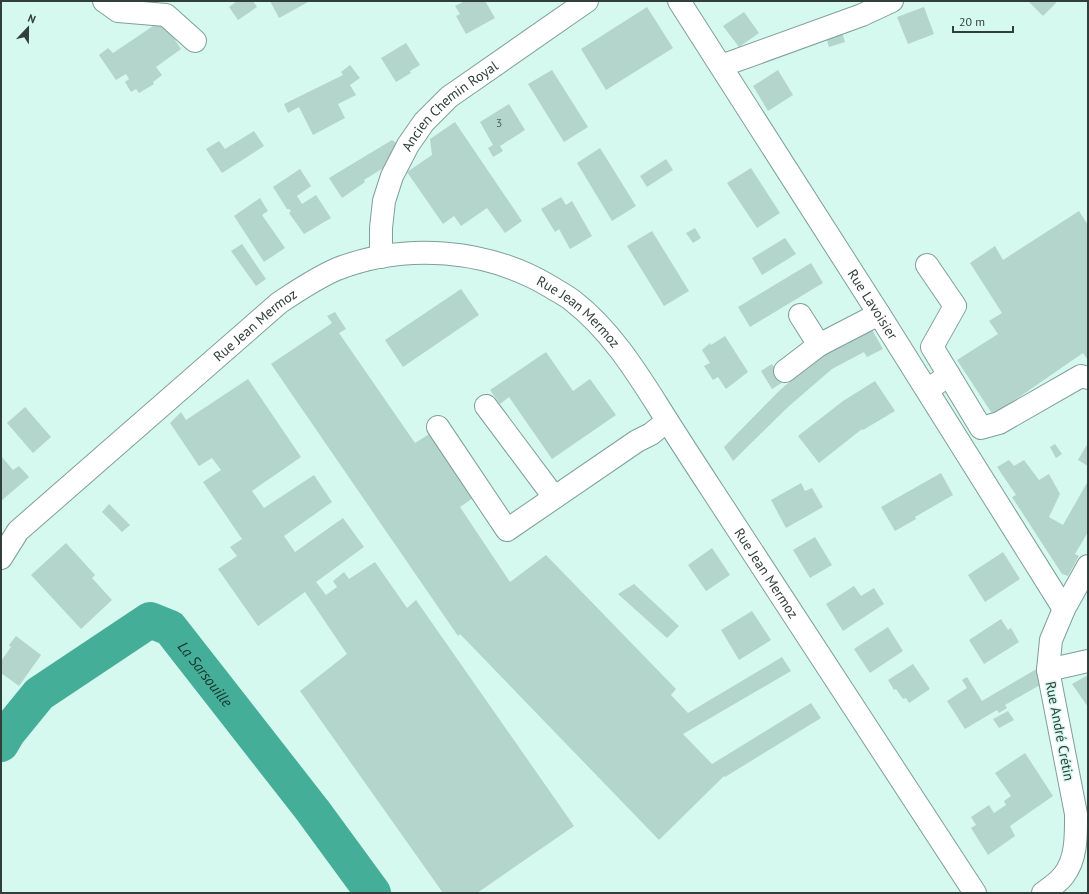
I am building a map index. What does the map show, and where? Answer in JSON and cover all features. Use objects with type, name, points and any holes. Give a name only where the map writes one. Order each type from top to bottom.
[{"type":"street","points":[[104,1],[118,11],[166,15],[195,41]]},
{"type":"street","name":"Ancien Chemin Royal","points":[[381,257],[381,228],[384,202],[392,176],[408,145],[424,122],[449,97],[587,1]]},
{"type":"street","name":"Rue Lavoisier","points":[[679,1],[879,314],[1064,609]]},
{"type":"street","points":[[721,66],[862,15],[892,1]]},
{"type":"street","name":"Rue Jean Mermoz","points":[[1,558],[18,531],[279,303],[309,283],[335,270],[360,261],[413,253],[443,253],[470,256],[492,261],[532,276],[573,300],[597,322],[614,341],[633,367],[975,893]]},
{"type":"street","points":[[927,265],[955,306],[932,347],[980,428],[999,423],[1081,376],[1088,378]]},
{"type":"street","points":[[785,371],[818,345],[879,314]]},
{"type":"street","points":[[800,315],[818,345]]},
{"type":"street","points":[[927,390],[949,375]]},
{"type":"street","points":[[486,406],[554,497]]},
{"type":"street","points":[[438,427],[508,530],[637,441],[651,434],[667,421]]},
{"type":"street","name":"Rue André Crétin","points":[[1043,893],[1064,875],[1070,864],[1081,854],[1076,835],[1076,814],[1048,670],[1051,640],[1064,609],[1088,566]]},
{"type":"street","points":[[1048,670],[1088,661]]},
{"type":"building","points":[[237,1],[253,1],[257,7],[238,20],[229,7]]},
{"type":"building","points":[[270,1],[310,1],[279,18]]},
{"type":"building","points":[[465,1],[485,1],[495,18],[466,34],[456,16],[460,14],[455,6]]},
{"type":"building","points":[[1028,1],[1055,1],[1056,3],[1043,16]]},
{"type":"building","points":[[647,7],[673,48],[606,90],[581,49]]},
{"type":"building","points":[[924,7],[934,34],[908,44],[897,17]]},
{"type":"building","points":[[744,12],[759,33],[739,47],[723,26]]},
{"type":"building","points":[[162,20],[181,49],[156,67],[162,75],[153,82],[154,84],[139,93],[136,89],[131,92],[125,82],[129,79],[126,74],[116,80],[99,55],[108,48],[113,53]]},
{"type":"building","points":[[842,32],[845,42],[829,47],[826,37]]},
{"type":"building","points":[[406,43],[420,65],[410,71],[411,73],[396,82],[381,58]]},
{"type":"building","points":[[350,65],[360,78],[350,85],[356,95],[338,104],[345,118],[313,135],[299,107],[288,113],[284,104],[343,75],[341,72]]},
{"type":"building","points":[[552,70],[588,127],[564,142],[528,84]]},
{"type":"building","points":[[778,70],[793,95],[768,111],[753,86]]},
{"type":"building","points":[[509,104],[525,130],[500,146],[503,151],[493,157],[488,148],[493,145],[480,122]]},
{"type":"building","points":[[455,122],[522,221],[505,233],[487,208],[461,226],[454,216],[443,224],[407,172],[432,155],[430,139]]},
{"type":"building","points":[[254,131],[264,146],[222,173],[206,149],[219,141],[225,149]]},
{"type":"building","points":[[392,140],[399,145],[388,165],[364,180],[365,182],[342,198],[329,178]]},
{"type":"building","points":[[600,148],[636,206],[612,221],[577,163]]},
{"type":"building","points":[[666,159],[673,170],[647,187],[640,176]]},
{"type":"building","points":[[751,168],[780,213],[757,228],[727,183]]},
{"type":"building","points":[[300,169],[311,186],[297,196],[302,204],[316,195],[331,218],[304,234],[289,213],[291,211],[287,209],[273,187]]},
{"type":"building","points":[[561,197],[566,205],[572,201],[592,236],[570,249],[559,229],[555,232],[541,209]]},
{"type":"building","points":[[260,198],[268,211],[262,215],[285,248],[264,262],[234,216]]},
{"type":"building","points":[[1079,211],[1088,225],[1088,360],[1083,353],[993,415],[957,360],[998,334],[989,321],[1002,313],[970,263],[995,246],[1003,260]]},
{"type":"building","points":[[695,228],[701,238],[693,243],[686,233]]},
{"type":"building","points":[[652,231],[689,291],[664,306],[627,246]]},
{"type":"building","points":[[785,238],[796,254],[762,275],[752,258]]},
{"type":"building","points":[[242,244],[266,279],[256,286],[231,251]]},
{"type":"building","points":[[811,263],[823,283],[750,327],[738,307]]},
{"type":"building","points":[[461,289],[479,315],[403,367],[385,340]]},
{"type":"building","points":[[335,312],[346,329],[339,333],[415,443],[431,433],[476,496],[460,507],[510,582],[546,555],[676,689],[671,695],[688,713],[782,657],[791,671],[683,734],[712,764],[811,703],[821,718],[725,777],[724,776],[659,840],[460,634],[458,636],[271,364],[332,323],[327,316]]},
{"type":"building","points":[[871,328],[883,349],[867,357],[864,352],[832,369],[788,407],[733,461],[724,447],[779,391],[821,354]]},
{"type":"building","points":[[725,336],[748,372],[726,389],[718,377],[713,380],[704,366],[710,363],[702,350],[710,343],[711,345]]},
{"type":"building","points":[[546,352],[573,391],[590,379],[616,415],[552,459],[509,397],[500,404],[490,390]]},
{"type":"building","points":[[772,364],[783,382],[772,389],[761,371]]},
{"type":"building","points":[[248,379],[301,457],[252,491],[264,508],[314,475],[332,502],[284,536],[295,552],[343,518],[364,547],[316,582],[326,595],[337,587],[333,581],[344,572],[349,579],[375,562],[407,608],[416,600],[574,826],[477,893],[443,893],[300,691],[347,654],[305,592],[258,626],[218,569],[237,556],[230,547],[242,539],[203,482],[221,470],[212,458],[199,466],[170,423],[181,412],[186,420]]},
{"type":"building","points":[[875,381],[895,411],[863,430],[862,429],[819,463],[798,436],[843,401]]},
{"type":"building","points":[[25,407],[51,437],[33,453],[7,423]]},
{"type":"building","points":[[1088,443],[1088,466],[1078,460]]},
{"type":"building","points":[[1055,444],[1062,454],[1056,458],[1050,447]]},
{"type":"building","points":[[1,456],[13,470],[19,466],[29,477],[1,501]]},
{"type":"building","points":[[1009,460],[1014,466],[1024,460],[1039,480],[1049,474],[1060,494],[1049,517],[1063,525],[1088,481],[1088,532],[1075,554],[1079,556],[1068,576],[1062,574],[1012,497],[1016,495],[997,467]]},
{"type":"building","points":[[941,473],[953,495],[915,517],[916,519],[895,531],[881,507]]},
{"type":"building","points":[[801,483],[805,491],[812,488],[823,507],[786,528],[771,500]]},
{"type":"building","points":[[109,504],[130,525],[122,532],[102,512]]},
{"type":"building","points":[[815,537],[832,565],[810,578],[793,550]]},
{"type":"building","points":[[66,543],[95,575],[92,578],[112,600],[81,629],[31,575]]},
{"type":"building","points":[[712,548],[730,575],[706,591],[688,565]]},
{"type":"building","points":[[1003,552],[1020,579],[985,602],[968,575]]},
{"type":"building","points":[[634,584],[679,626],[667,638],[618,594]]},
{"type":"building","points":[[854,586],[861,596],[874,588],[884,604],[843,631],[826,604]]},
{"type":"building","points":[[752,611],[771,640],[739,660],[721,630]]},
{"type":"building","points":[[1001,619],[1008,630],[1011,628],[1019,642],[984,664],[969,640]]},
{"type":"building","points":[[888,627],[903,651],[870,673],[854,649]]},
{"type":"building","points":[[16,636],[41,655],[19,686],[1,673],[1,661],[11,647],[9,645]]},
{"type":"building","points":[[913,664],[930,689],[909,703],[906,698],[903,699],[896,689],[894,690],[888,680]]},
{"type":"building","points":[[1038,668],[1040,685],[1005,705],[1007,708],[999,713],[997,710],[965,729],[947,701],[967,688],[962,680],[967,677],[982,701]]},
{"type":"building","points":[[1088,675],[1088,707],[1072,684]]},
{"type":"building","points":[[1008,711],[1014,720],[999,728],[993,719]]},
{"type":"building","points":[[1025,753],[1053,796],[1010,826],[1015,836],[988,855],[971,828],[976,825],[971,817],[989,805],[994,813],[1006,805],[1004,801],[1011,796],[995,773]]},
{"type":"waterway","name":"La Sarsouille","points":[[1,744],[8,732],[39,694],[150,620],[170,628],[313,811],[373,893]]}]
